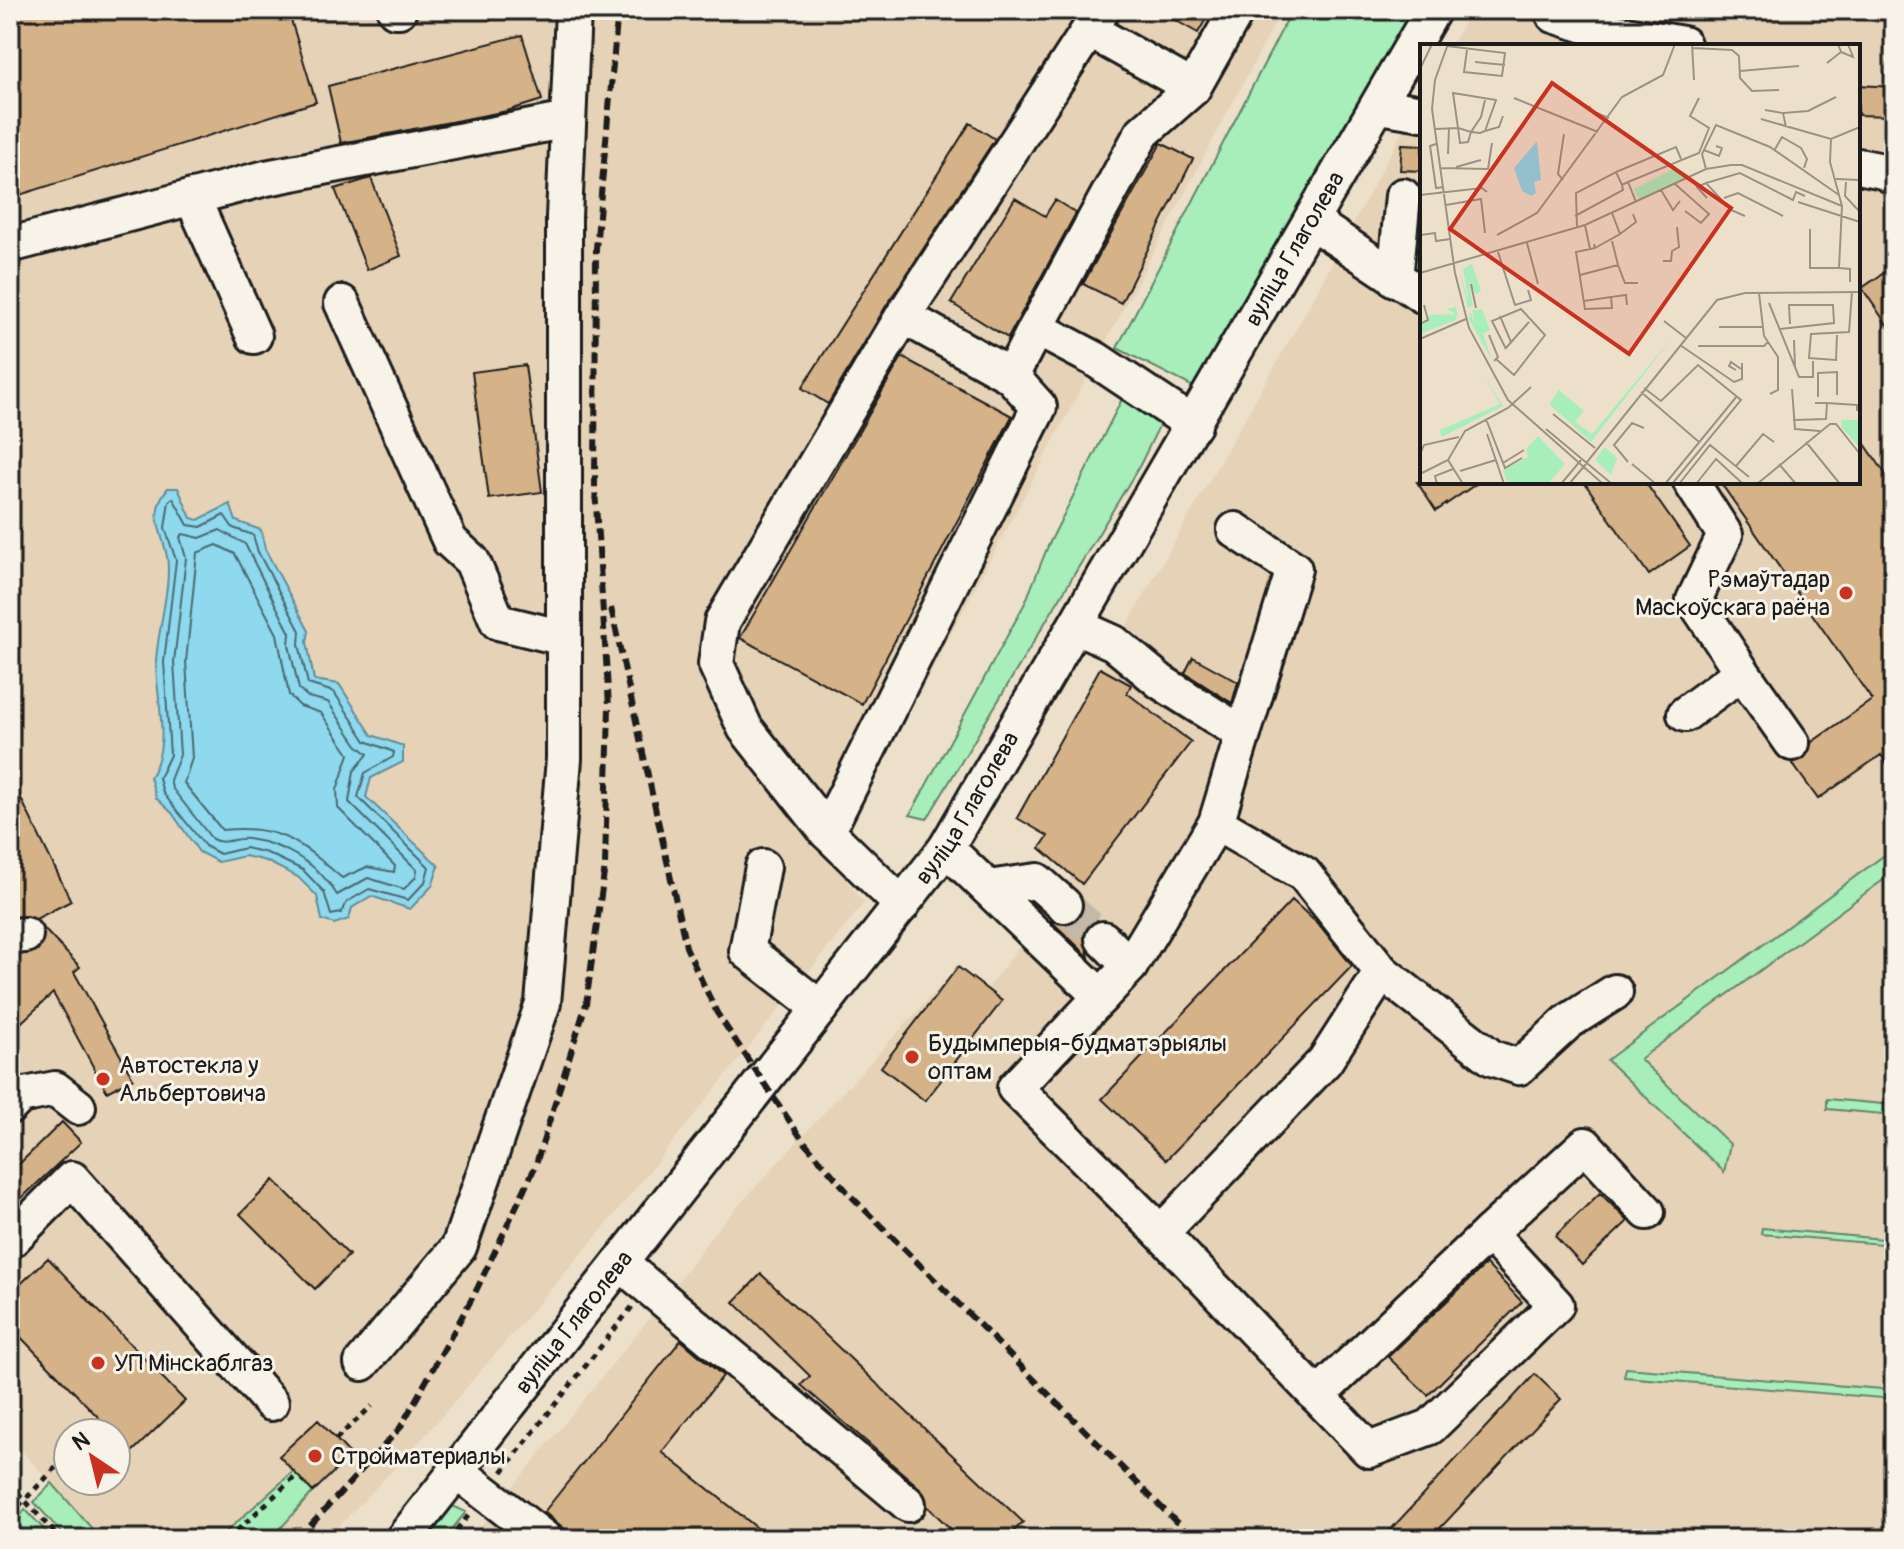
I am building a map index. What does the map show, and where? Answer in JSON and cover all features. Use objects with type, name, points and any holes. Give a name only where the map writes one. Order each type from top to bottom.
[{"type":"street","points":[[362,1363],[459,1247],[543,1003],[564,759],[564,217],[573,10]]},
{"type":"street","points":[[1011,376],[1142,133],[1193,88],[1237,10]]},
{"type":"street","name":"вуліца Глаголева","points":[[403,1539],[946,848],[1380,106],[1433,10]]},
{"type":"street","points":[[1557,10],[1554,15],[1597,29],[1683,44]]},
{"type":"street","points":[[902,905],[827,832],[745,728],[716,664],[722,622],[903,316],[1095,20],[1193,88]]},
{"type":"street","points":[[1380,106],[1420,113]]},
{"type":"street","points":[[10,245],[266,178],[568,120]]},
{"type":"street","points":[[1860,166],[1883,171],[1894,177]]},
{"type":"street","points":[[1403,196],[1408,287]]},
{"type":"street","points":[[192,197],[254,336]]},
{"type":"street","points":[[1312,222],[1408,287]]},
{"type":"street","points":[[342,303],[450,541],[472,561],[498,622],[564,638]]},
{"type":"street","points":[[827,832],[1039,407],[1011,376],[903,316]]},
{"type":"street","points":[[1036,328],[1095,359],[1194,425]]},
{"type":"street","points":[[1692,484],[1725,535],[1694,600],[1792,743]]},
{"type":"street","points":[[1235,530],[1294,569],[1216,823],[1130,966],[1015,1088],[1161,1233],[1369,1450],[1430,1427],[1556,1305],[1489,1233]]},
{"type":"street","points":[[1076,626],[1114,643],[1161,682],[1243,734]]},
{"type":"street","points":[[1685,714],[1742,672]]},
{"type":"street","points":[[1216,823],[1304,874],[1382,972],[1492,1058],[1519,1067],[1569,1021],[1615,992]]},
{"type":"street","points":[[946,848],[1101,997]]},
{"type":"street","points":[[763,867],[747,951],[820,1008]]},
{"type":"street","points":[[988,888],[1037,881],[1064,905]]},
{"type":"street","points":[[1103,939],[1130,966]]},
{"type":"street","points":[[1161,1233],[1325,1061],[1382,972]]},
{"type":"street","points":[[10,1106],[20,1096],[55,1089],[78,1107]]},
{"type":"street","points":[[1317,1396],[1585,1145],[1647,1212]]},
{"type":"street","points":[[10,1241],[72,1179],[271,1403]]},
{"type":"street","points":[[620,1263],[908,1504]]},
{"type":"street","points":[[458,1472],[545,1539]]},
{"type":"path","points":[[449,1539],[649,1286]]},
{"type":"path","points":[[336,1439],[372,1406]]},
{"type":"path","points":[[10,1511],[12,1513],[52,1472]]},
{"type":"path","points":[[228,1539],[297,1475]]},
{"type":"path","points":[[10,1484],[60,1539]]},
{"type":"shaded area","points":[[10,10],[1282,10],[831,860],[864,903],[612,1218],[423,1438],[327,1539],[271,1539],[351,1455],[318,1420],[279,1456],[294,1471],[218,1539],[101,1539],[63,1497],[132,1497],[132,1417],[52,1417],[52,1485],[10,1438]]},
{"type":"shaded area","points":[[1472,10],[1894,10],[1894,1539],[471,1539],[665,1299],[715,1231],[958,967],[987,989],[1072,876],[1040,848],[1047,838],[1017,818],[1310,304],[1420,99],[1420,484],[1860,484],[1860,44],[1451,44]]},
{"type":"green space","points":[[1292,10],[1326,10],[1337,17],[1348,10],[1395,10],[1397,14],[1402,10],[1426,10],[1203,392],[1117,348]]},
{"type":"green space","points":[[1123,397],[1162,420],[1140,465],[927,819],[910,815],[1025,603],[1048,546]]},
{"type":"green space","points":[[1894,848],[1894,872],[1640,1059],[1730,1144],[1724,1172],[1607,1060]]},
{"type":"green space","points":[[1827,1099],[1894,1105],[1894,1115],[1827,1109]]},
{"type":"green space","points":[[1762,1228],[1894,1240],[1894,1245],[1761,1234]]},
{"type":"green space","points":[[1626,1368],[1894,1390],[1894,1399],[1624,1377]]},
{"type":"green space","points":[[294,1471],[313,1492],[271,1539],[218,1539]]},
{"type":"green space","points":[[52,1483],[52,1497],[64,1497],[101,1539],[67,1539],[34,1502]]},
{"type":"green space","points":[[453,1506],[466,1512],[444,1539],[426,1539]]},
{"type":"green space","points":[[25,1509],[53,1539],[20,1537],[17,1521]]},
{"type":"water","points":[[168,488],[178,488],[191,518],[198,520],[230,504],[236,521],[261,530],[265,549],[309,631],[307,642],[314,680],[339,684],[372,735],[403,746],[403,762],[371,778],[366,797],[439,866],[432,886],[410,909],[371,896],[352,908],[349,919],[334,924],[322,920],[317,896],[298,877],[266,861],[245,856],[218,862],[199,852],[172,813],[156,798],[150,777],[157,764],[162,736],[156,662],[168,568],[157,514]]},
{"type":"building","points":[[10,10],[288,10],[316,102],[10,198]]},
{"type":"building","points":[[1157,10],[1211,10],[1198,33]]},
{"type":"building","points":[[522,35],[542,100],[507,111],[341,143],[328,86]]},
{"type":"building","points":[[1860,85],[1894,87],[1892,116],[1860,115]]},
{"type":"building","points":[[970,123],[995,139],[886,306],[828,404],[802,388]]},
{"type":"building","points":[[1161,143],[1193,159],[1121,303],[1083,284]]},
{"type":"building","points":[[1402,144],[1420,145],[1420,171],[1400,170]]},
{"type":"building","points":[[371,178],[401,256],[367,270],[335,189]]},
{"type":"building","points":[[1015,198],[1045,216],[1055,200],[1076,213],[1008,338],[951,303]]},
{"type":"building","points":[[1894,266],[1894,335],[1862,288]]},
{"type":"building","points":[[902,357],[1012,416],[862,704],[740,638]]},
{"type":"building","points":[[525,365],[542,492],[489,499],[472,372]]},
{"type":"building","name":"Рэмаўтадар Маскоўскага раёна","points":[[1860,437],[1894,486],[1894,774],[1881,755],[1818,799],[1792,763],[1804,759],[1812,742],[1872,700],[1721,484],[1860,484]]},
{"type":"building","points":[[1417,482],[1476,484],[1436,511]]},
{"type":"building","points":[[1585,484],[1646,484],[1690,546],[1649,575]]},
{"type":"building","points":[[1193,657],[1238,682],[1232,703],[1185,673]]},
{"type":"building","points":[[1100,668],[1131,685],[1127,693],[1191,742],[1082,884],[1040,848],[1048,836],[1017,818]]},
{"type":"building","points":[[10,776],[71,901],[36,919],[10,916]]},
{"type":"building","points":[[1292,900],[1321,927],[1352,966],[1166,1160],[1102,1099]]},
{"type":"building","points":[[1083,909],[1097,920],[1084,935],[1089,957],[1051,921],[1071,924]]},
{"type":"building","points":[[43,928],[80,967],[74,972],[133,1078],[107,1092],[53,993],[10,1033],[10,957],[37,951],[43,943]]},
{"type":"building","points":[[958,967],[1002,1001],[925,1101],[881,1067]]},
{"type":"building","points":[[62,1122],[81,1142],[10,1209],[10,1173]]},
{"type":"building","points":[[274,1180],[349,1255],[315,1289],[240,1214]]},
{"type":"building","points":[[1600,1193],[1628,1221],[1582,1265],[1555,1236]]},
{"type":"building","name":"УП Мінскаблгаз","points":[[48,1258],[185,1401],[132,1452],[132,1417],[98,1417],[10,1326],[10,1294]]},
{"type":"building","points":[[1486,1264],[1522,1302],[1428,1395],[1388,1357]]},
{"type":"building","points":[[761,1274],[1023,1522],[1006,1539],[961,1539],[928,1507],[921,1489],[801,1385],[810,1376],[734,1302]]},
{"type":"building","points":[[681,1340],[723,1376],[662,1452],[771,1539],[577,1539],[544,1512]]},
{"type":"building","points":[[1535,1374],[1561,1399],[1430,1539],[1382,1539]]},
{"type":"building","name":"Стройматериалы","points":[[318,1420],[351,1455],[313,1492],[279,1456]]},
{"type":"tunnel","points":[[1064,905],[1103,939]]},
{"type":"railway","points":[[298,1539],[400,1428],[475,1293],[535,1167],[586,1004],[605,866],[609,706],[595,489],[596,248],[618,10]]},
{"type":"railway","points":[[611,608],[686,947],[717,1013],[801,1138],[851,1196],[1193,1539]]},
{"type":"place","name":"Рэмаўтадар Маскоўскага раёна","points":[[1846,593]]},
{"type":"place","name":"Будымперыя-будматэрыялы оптам","points":[[912,1057]]},
{"type":"place","name":"Автостекла у Альбертовича","points":[[103,1079]]},
{"type":"place","name":"УП Мінскаблгаз","points":[[98,1363]]},
{"type":"place","name":"Стройматериалы","points":[[315,1456]]}]
